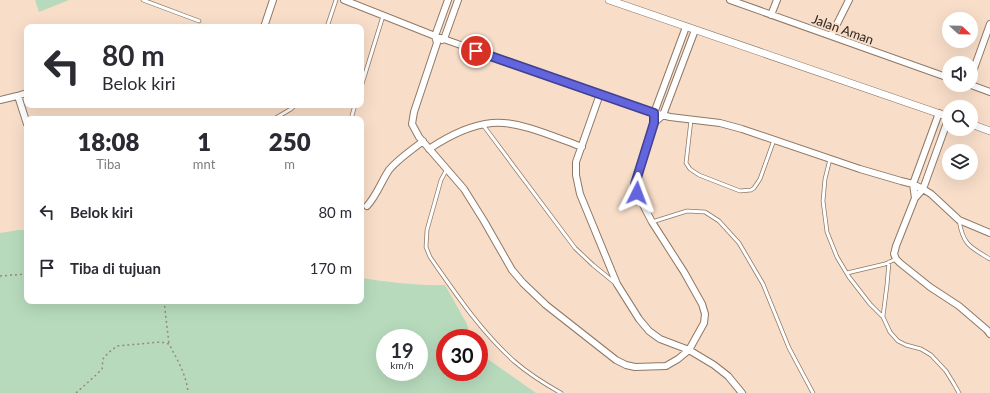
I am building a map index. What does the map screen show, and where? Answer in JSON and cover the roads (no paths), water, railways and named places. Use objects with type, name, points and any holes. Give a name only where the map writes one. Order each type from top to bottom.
[{"type":"street","points":[[265,24],[273,0]]},
{"type":"street","points":[[344,0],[435,36],[654,113],[670,117],[720,123],[742,128],[830,159],[913,184],[924,189],[938,199],[959,220],[990,233]]},
{"type":"street","points":[[448,0],[435,36],[437,43],[414,112],[412,124],[429,149],[464,189],[512,270],[523,283],[546,305],[616,360],[626,365],[635,367],[666,366],[678,359],[688,350],[704,323],[705,314],[702,304],[684,272],[652,222],[637,193],[635,184],[654,123],[654,113],[686,27]]},
{"type":"street","points":[[437,43],[444,39],[458,0]]},
{"type":"street","points":[[609,0],[942,114]]},
{"type":"street","name":"Jalan Aman","points":[[730,0],[942,76]]},
{"type":"street","points":[[770,15],[777,0]]},
{"type":"street","points":[[831,36],[849,0]]},
{"type":"street","points":[[978,57],[990,24]]},
{"type":"street","points":[[654,123],[663,115],[695,30]]},
{"type":"street","points":[[978,88],[990,92]]},
{"type":"street","points":[[0,100],[24,94]]},
{"type":"street","points":[[600,94],[576,162],[576,175],[580,194],[617,284],[639,319],[649,331],[660,339],[688,350],[714,365],[728,376],[742,393]]},
{"type":"street","points":[[18,96],[24,116]]},
{"type":"street","points":[[915,198],[913,184],[939,113]]},
{"type":"street","points":[[429,149],[442,140],[464,130],[492,123],[506,123],[525,127],[582,147]]},
{"type":"street","points":[[978,127],[990,131]]},
{"type":"street","points":[[942,136],[924,189],[915,198],[894,254],[900,263],[930,287],[959,306],[990,334]]},
{"type":"street","points":[[367,206],[390,170],[423,141]]},
{"type":"lane","points":[[143,0],[199,20]]},
{"type":"lane","points":[[328,24],[336,0]]},
{"type":"lane","points":[[364,77],[383,16]]},
{"type":"lane","points":[[279,116],[291,108]]},
{"type":"lane","points":[[691,120],[686,162],[690,169],[740,191],[751,190],[760,179],[774,140]]},
{"type":"lane","points":[[483,125],[575,248],[617,284]]},
{"type":"lane","points":[[830,159],[825,179],[823,201],[827,232],[837,257],[870,304],[882,316],[890,332],[906,345],[921,349],[931,356],[946,371],[959,393]]},
{"type":"lane","points":[[447,169],[439,186],[427,230],[426,247],[430,257],[492,340],[515,362],[537,379],[561,393]]},
{"type":"lane","points":[[652,222],[687,211],[705,212],[719,221],[739,243],[763,284],[789,348],[813,393]]},
{"type":"lane","points":[[959,220],[964,239],[973,249],[990,259]]},
{"type":"lane","points":[[847,273],[896,259]]},
{"type":"lane","points":[[882,316],[889,262]]}]
